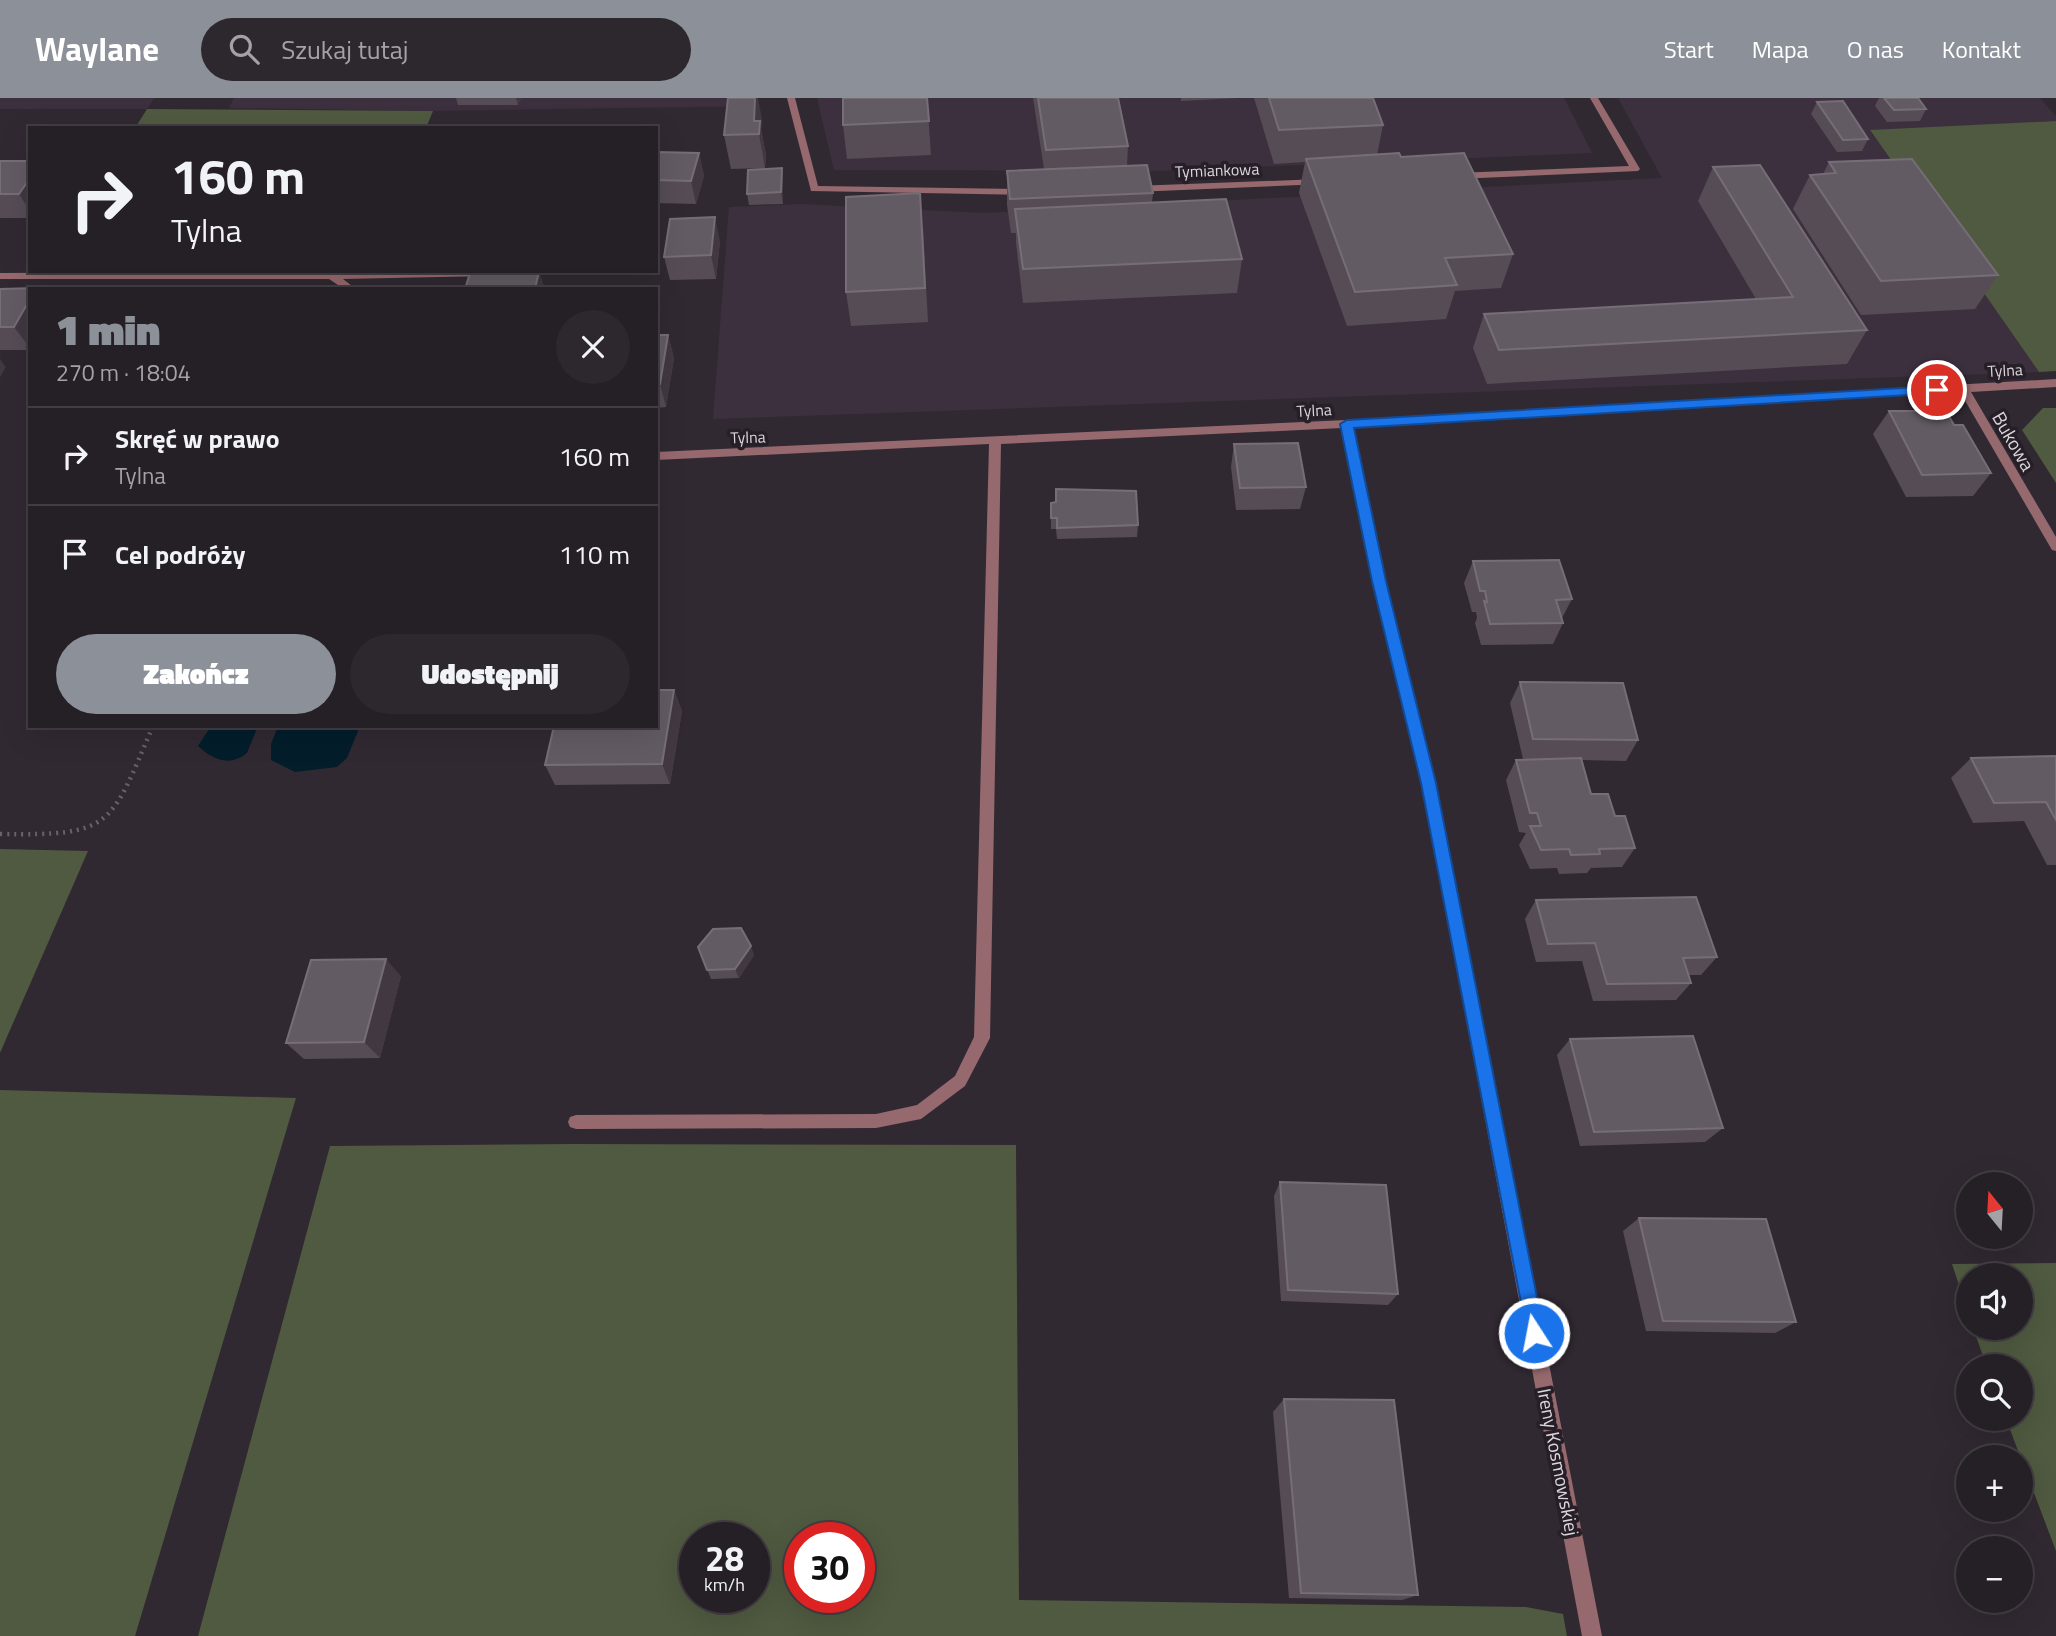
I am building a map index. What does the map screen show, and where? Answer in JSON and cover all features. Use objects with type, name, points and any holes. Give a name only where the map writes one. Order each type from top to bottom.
[{"type":"street","points":[[791,98],[814,189],[1040,192]]},
{"type":"street","points":[[1441,177],[1634,169],[1594,98]]},
{"type":"street","name":"Tymiankowa","points":[[1122,190],[1330,181]]},
{"type":"street","points":[[0,276],[483,273]]},
{"type":"street","points":[[331,276],[348,287]]},
{"type":"street","name":"Tylna","points":[[658,456],[1347,424],[2056,383]]},
{"type":"street","name":"Bukowa","points":[[1963,388],[2056,547]]},
{"type":"street","name":"Ireny Kosmowskiej","points":[[1347,424],[1379,581],[1429,783],[1592,1636]]},
{"type":"street","points":[[576,1122],[876,1121],[921,1112],[960,1081],[982,1038],[995,442]]},
{"type":"path","points":[[0,834],[68,834],[102,821],[119,800],[152,728]]},
{"type":"shaded area","points":[[0,98],[154,98],[147,109],[0,109]]},
{"type":"shaded area","points":[[234,98],[757,98],[758,106],[433,111],[229,108]]},
{"type":"shaded area","points":[[817,98],[1564,98],[1592,153],[1152,171],[834,170]]},
{"type":"shaded area","points":[[1618,98],[2040,98],[2056,116],[2056,121],[1870,131],[2039,372],[713,419],[729,207],[801,204],[983,213],[1662,178]]},
{"type":"green space","points":[[147,109],[433,111],[427,126],[136,126]]},
{"type":"green space","points":[[2056,121],[2056,371],[2039,372],[1870,130]]},
{"type":"green space","points":[[2043,408],[2056,408],[2056,483],[2022,430]]},
{"type":"green space","points":[[0,849],[88,851],[0,1053]]},
{"type":"green space","points":[[0,1090],[296,1098],[135,1636],[0,1636]]},
{"type":"green space","points":[[572,1144],[1016,1145],[1019,1600],[1526,1607],[1563,1614],[1567,1636],[198,1636],[330,1146]]},
{"type":"green space","points":[[2033,1263],[2056,1263],[2056,1551],[2033,1490],[2033,1445],[2016,1445],[2011,1431],[2033,1431],[2033,1354],[1982,1354],[1977,1340],[2033,1340]]},
{"type":"water","points":[[210,728],[257,728],[247,753],[234,760],[216,758],[198,746]]},
{"type":"water","points":[[277,728],[359,728],[347,758],[337,767],[295,772],[271,760],[271,744]]},
{"type":"building","points":[[728,98],[755,98],[754,121],[760,121],[759,134],[724,135]]},
{"type":"building","points":[[843,98],[927,98],[929,121],[843,125]]},
{"type":"building","points":[[1038,98],[1118,98],[1128,146],[1046,150]]},
{"type":"building","points":[[1269,98],[1373,98],[1383,125],[1279,130]]},
{"type":"building","points":[[1884,98],[1918,98],[1926,109],[1894,110]]},
{"type":"building","points":[[1843,101],[1868,139],[1843,140],[1817,102]]},
{"type":"building","points":[[658,152],[699,153],[691,181],[658,180]]},
{"type":"building","points":[[1399,153],[1401,157],[1464,153],[1513,254],[1445,258],[1457,285],[1355,292],[1306,159]]},
{"type":"building","points":[[1912,159],[1998,275],[1881,281],[1810,175],[1836,173],[1829,162]]},
{"type":"building","points":[[0,161],[28,161],[28,181],[19,194],[0,194]]},
{"type":"building","points":[[1147,165],[1153,193],[1010,199],[1007,171]]},
{"type":"building","points":[[1760,165],[1867,330],[1499,350],[1484,314],[1793,297],[1713,167]]},
{"type":"building","points":[[782,168],[781,192],[747,194],[748,170]]},
{"type":"building","points":[[920,193],[925,288],[846,292],[846,197]]},
{"type":"building","points":[[1226,199],[1242,259],[1023,269],[1015,209]]},
{"type":"building","points":[[715,217],[711,255],[664,257],[670,219]]},
{"type":"building","points":[[470,273],[539,273],[535,287],[466,287]]},
{"type":"building","points":[[28,288],[28,302],[14,327],[0,327],[0,289]]},
{"type":"building","points":[[658,335],[668,335],[660,384]]},
{"type":"building","points":[[1889,411],[1946,411],[1954,425],[1963,425],[1991,473],[1922,475]]},
{"type":"building","points":[[1298,443],[1306,487],[1240,488],[1234,444]]},
{"type":"building","points":[[1056,489],[1136,491],[1138,525],[1057,528],[1057,518],[1051,518],[1051,503],[1056,502]]},
{"type":"building","points":[[1559,560],[1572,599],[1556,600],[1563,623],[1490,624],[1484,601],[1487,602],[1485,591],[1480,591],[1473,561]]},
{"type":"building","points":[[1520,682],[1623,683],[1638,740],[1533,739]]},
{"type":"building","points":[[658,690],[674,690],[662,764],[545,765],[554,728],[658,728]]},
{"type":"building","points":[[2056,756],[2056,820],[2046,802],[1994,803],[1971,758]]},
{"type":"building","points":[[1581,758],[1591,794],[1608,794],[1615,816],[1625,816],[1635,848],[1599,849],[1600,854],[1571,855],[1569,849],[1541,850],[1530,826],[1541,826],[1537,813],[1530,813],[1516,760]]},
{"type":"building","points":[[1696,897],[1717,957],[1683,958],[1691,983],[1607,984],[1595,943],[1548,944],[1536,900]]},
{"type":"building","points":[[741,928],[751,946],[735,969],[707,970],[698,947],[713,929]]},
{"type":"building","points":[[386,959],[364,1042],[286,1043],[311,960]]},
{"type":"building","points":[[1693,1036],[1723,1128],[1594,1132],[1570,1039]]},
{"type":"building","points":[[1280,1182],[1386,1185],[1398,1294],[1288,1290]]},
{"type":"building","points":[[1639,1218],[1766,1219],[1796,1322],[1663,1321]]},
{"type":"building","points":[[1284,1399],[1394,1400],[1418,1595],[1301,1593]]},
{"type":"route","points":[[1534,1333],[1429,783],[1379,581],[1347,424],[1937,390]]}]
